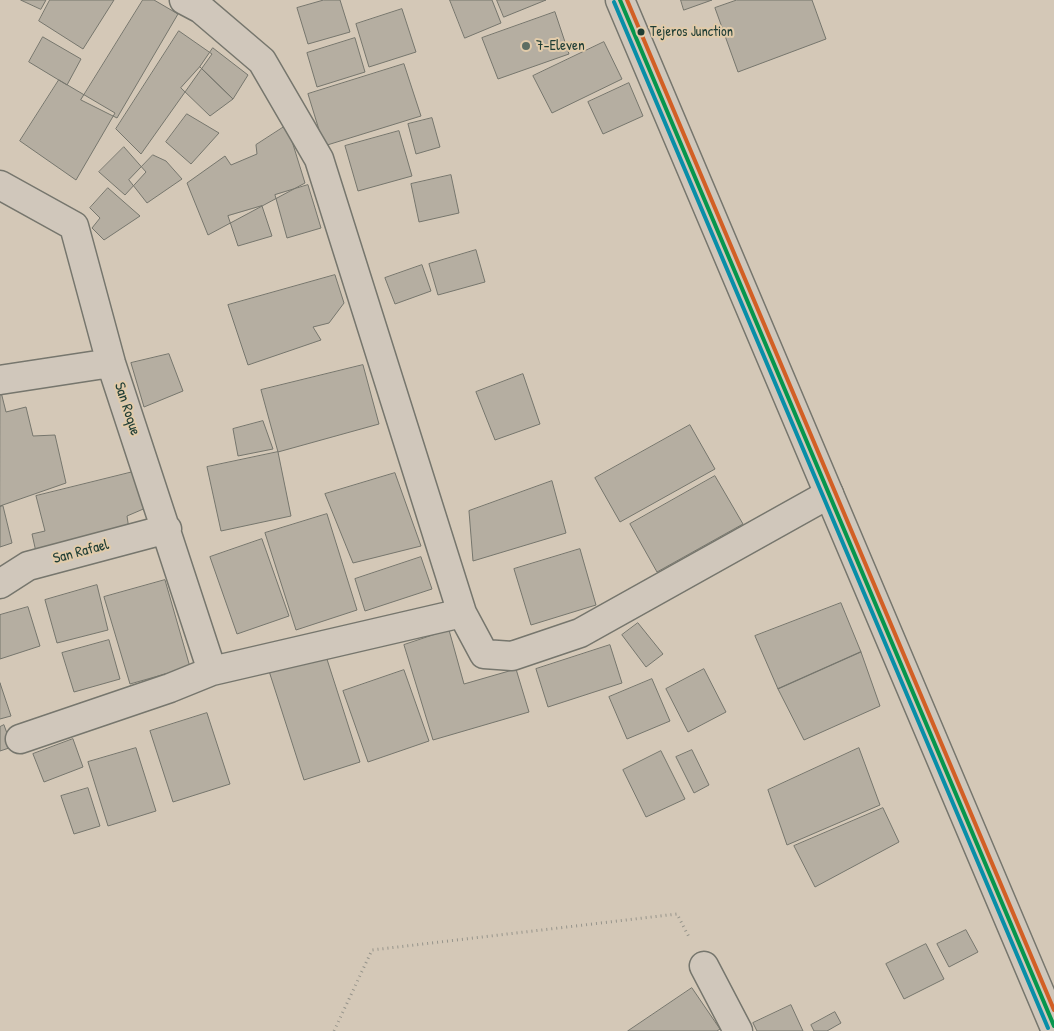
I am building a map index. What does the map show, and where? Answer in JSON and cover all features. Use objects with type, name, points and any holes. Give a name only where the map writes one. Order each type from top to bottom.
[{"type":"street","points":[[184,0],[201,9],[262,61],[319,159],[462,613],[484,654],[512,656],[580,633],[829,494]]},
{"type":"street","points":[[620,0],[1054,1026]]},
{"type":"street","name":"San Roque","points":[[0,185],[74,226],[111,363],[212,671]]},
{"type":"street","points":[[0,380],[111,363]]},
{"type":"street","name":"San Rafael","points":[[0,584],[28,566],[167,530]]},
{"type":"street","points":[[20,739],[170,688],[212,671],[462,613]]},
{"type":"street","points":[[704,966],[738,1031]]},
{"type":"path","points":[[334,1031],[372,950],[677,914],[704,966]]},
{"type":"building","points":[[21,0],[46,0],[41,9]]},
{"type":"building","points":[[50,0],[114,0],[83,49],[39,21]]},
{"type":"building","points":[[143,0],[154,0],[178,14],[117,118],[81,100]]},
{"type":"building","points":[[324,0],[340,0],[350,32],[308,44],[297,8]]},
{"type":"building","points":[[450,0],[492,0],[501,23],[465,38]]},
{"type":"building","points":[[497,0],[546,0],[504,17]]},
{"type":"building","points":[[681,0],[712,0],[684,10]]},
{"type":"building","points":[[737,0],[812,0],[826,39],[738,72],[715,8]]},
{"type":"building","points":[[402,9],[416,52],[369,67],[356,24]]},
{"type":"building","name":"7-Eleven","points":[[555,12],[569,54],[498,79],[482,38]]},
{"type":"building","points":[[179,31],[212,54],[141,154],[116,129]]},
{"type":"building","points":[[43,37],[81,59],[67,85],[29,62]]},
{"type":"building","points":[[355,38],[365,72],[317,87],[307,53]]},
{"type":"building","points":[[604,42],[622,79],[552,113],[533,76]]},
{"type":"building","points":[[213,48],[248,75],[233,99],[200,67]]},
{"type":"building","points":[[404,64],[421,116],[324,146],[308,94]]},
{"type":"building","points":[[200,67],[233,99],[210,116],[181,88]]},
{"type":"building","points":[[59,80],[115,113],[76,180],[20,141]]},
{"type":"building","points":[[629,83],[643,116],[603,134],[588,102]]},
{"type":"building","points":[[187,114],[219,133],[191,164],[166,142]]},
{"type":"building","points":[[432,118],[440,147],[416,154],[408,124]]},
{"type":"building","points":[[287,125],[305,183],[208,235],[187,183],[225,156],[231,165],[257,154],[256,145]]},
{"type":"building","points":[[399,131],[412,176],[358,191],[345,146]]},
{"type":"building","points":[[124,147],[146,172],[125,195],[99,172]]},
{"type":"building","points":[[153,155],[166,161],[182,179],[147,203],[129,180]]},
{"type":"building","points":[[451,175],[459,213],[419,222],[411,184]]},
{"type":"building","points":[[308,185],[321,228],[287,238],[275,195]]},
{"type":"building","points":[[108,188],[140,216],[104,240],[92,228],[100,218],[90,208]]},
{"type":"building","points":[[262,206],[272,236],[238,246],[228,216]]},
{"type":"building","points":[[476,250],[485,282],[438,295],[429,264]]},
{"type":"building","points":[[422,265],[431,291],[395,304],[385,278]]},
{"type":"building","points":[[335,275],[344,303],[329,323],[313,327],[321,340],[248,365],[228,305]]},
{"type":"building","points":[[169,354],[183,391],[144,407],[131,363]]},
{"type":"building","points":[[363,365],[379,424],[278,452],[261,390]]},
{"type":"building","points":[[523,374],[540,424],[495,440],[476,392]]},
{"type":"building","points":[[0,388],[6,412],[26,407],[33,436],[55,435],[66,483],[0,506]]},
{"type":"building","points":[[263,421],[273,449],[238,456],[233,429]]},
{"type":"building","points":[[690,425],[715,469],[620,522],[595,478]]},
{"type":"building","points":[[278,452],[291,516],[221,531],[207,467]]},
{"type":"building","points":[[133,472],[148,507],[127,516],[130,536],[38,561],[32,534],[45,531],[36,496]]},
{"type":"building","points":[[395,473],[421,546],[353,563],[325,494]]},
{"type":"building","points":[[715,476],[743,524],[657,572],[630,524]]},
{"type":"building","points":[[552,481],[566,533],[473,561],[469,511]]},
{"type":"building","points":[[3,506],[12,543],[0,547],[0,507]]},
{"type":"building","points":[[327,514],[357,610],[296,630],[265,533]]},
{"type":"building","points":[[262,539],[289,616],[237,634],[210,557]]},
{"type":"building","points":[[580,549],[596,605],[531,625],[514,569]]},
{"type":"building","points":[[421,557],[432,589],[365,611],[355,579]]},
{"type":"building","points":[[165,580],[190,667],[130,684],[104,597]]},
{"type":"building","points":[[97,585],[108,630],[57,643],[45,600]]},
{"type":"building","points":[[841,603],[861,652],[778,689],[755,636]]},
{"type":"building","points":[[28,607],[40,646],[0,659],[0,615]]},
{"type":"building","points":[[638,623],[663,654],[646,667],[622,635]]},
{"type":"building","points":[[449,630],[464,684],[516,669],[529,712],[433,740],[404,645]]},
{"type":"building","points":[[109,640],[120,679],[74,692],[62,653]]},
{"type":"building","points":[[610,645],[622,683],[548,707],[536,669]]},
{"type":"building","points":[[861,652],[880,706],[804,740],[778,689]]},
{"type":"building","points":[[325,653],[360,762],[304,780],[269,671]]},
{"type":"building","points":[[704,669],[726,712],[688,732],[666,689]]},
{"type":"building","points":[[404,670],[429,741],[368,762],[343,691]]},
{"type":"building","points":[[652,679],[670,721],[627,739],[609,697]]},
{"type":"building","points":[[0,683],[11,716],[0,719]]},
{"type":"building","points":[[207,713],[230,784],[173,802],[150,731]]},
{"type":"building","points":[[4,725],[12,747],[0,751],[0,727]]},
{"type":"building","points":[[73,739],[83,767],[44,782],[33,754]]},
{"type":"building","points":[[136,748],[156,811],[108,826],[88,762]]},
{"type":"building","points":[[859,748],[880,805],[787,845],[768,790]]},
{"type":"building","points":[[692,750],[709,785],[694,793],[676,757]]},
{"type":"building","points":[[661,751],[685,799],[646,817],[623,770]]},
{"type":"building","points":[[88,788],[100,826],[74,834],[61,796]]},
{"type":"building","points":[[883,808],[899,842],[815,887],[794,846]]},
{"type":"building","points":[[966,930],[978,952],[949,967],[937,944]]},
{"type":"building","points":[[926,944],[944,979],[904,999],[886,964]]},
{"type":"building","points":[[692,988],[720,1029],[717,1031],[628,1031]]},
{"type":"building","points":[[791,1005],[803,1031],[757,1031],[753,1023]]},
{"type":"building","points":[[835,1012],[841,1023],[827,1031],[814,1031],[811,1025]]},
{"type":"transit line","points":[[620,0],[1054,1026]]},
{"type":"transit line","points":[[627,0],[1054,1010]]},
{"type":"transit line","points":[[614,2],[1048,1028]]},
{"type":"place","name":"Tejeros Junction","points":[[641,32]]},
{"type":"place","name":"7-Eleven","points":[[526,46]]}]
